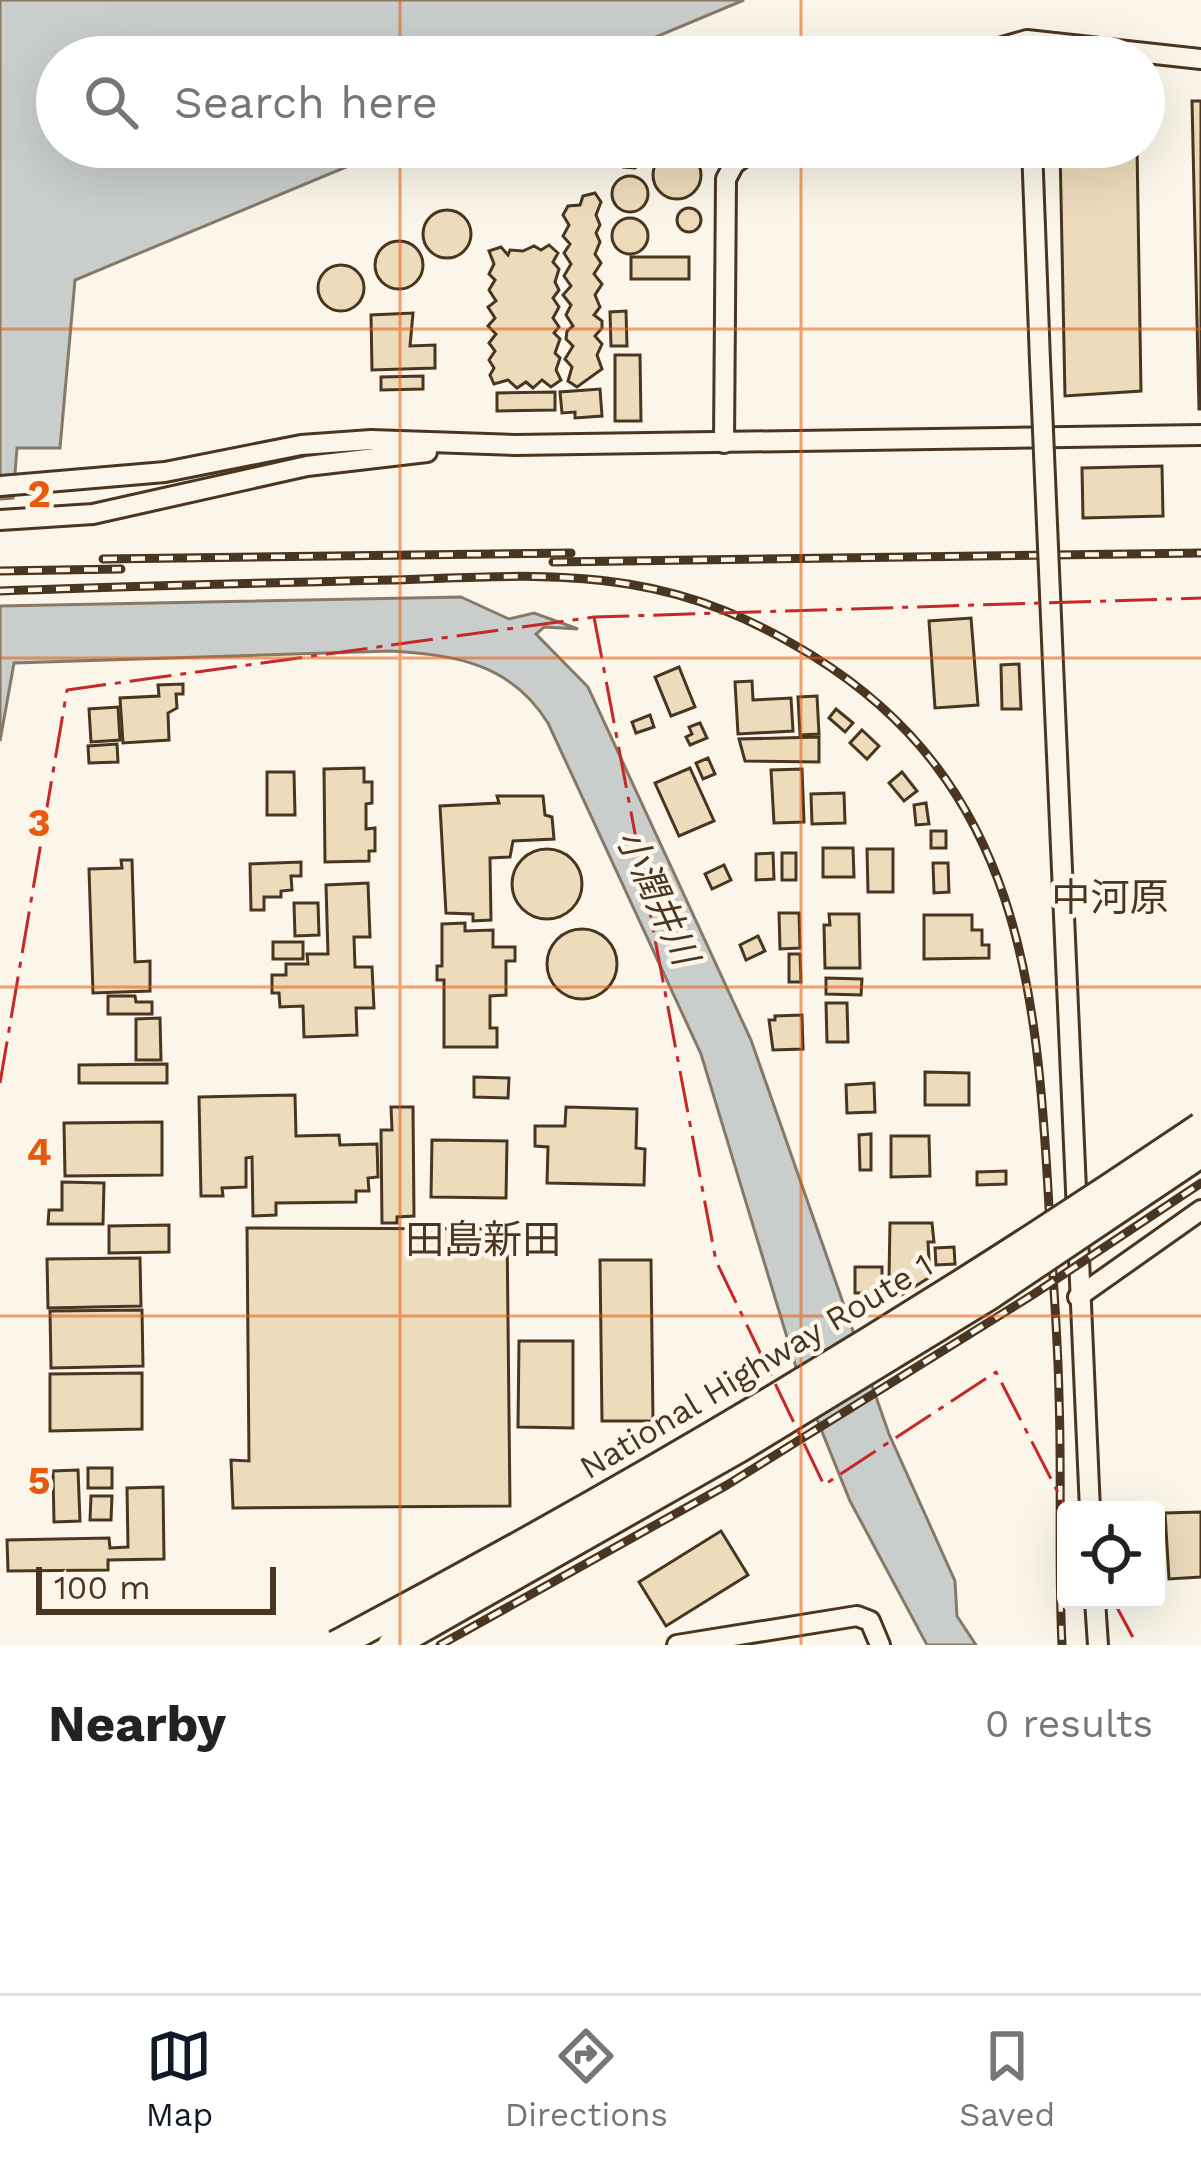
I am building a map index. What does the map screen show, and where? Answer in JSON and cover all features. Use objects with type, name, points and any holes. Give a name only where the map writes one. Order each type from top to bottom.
[{"type":"highway","name":"National Highway Route 1","points":[[336,1645],[541,1536],[740,1421],[985,1271],[1201,1126]]},
{"type":"highway","name":"National Highway Route 1","points":[[392,1645],[741,1448],[987,1297],[1201,1153]]},
{"type":"street","points":[[1165,55],[1201,59]]},
{"type":"street","points":[[724,443],[726,179],[732,168]]},
{"type":"street","points":[[1033,168],[1089,1501]]},
{"type":"street","points":[[0,486],[165,472],[301,445],[371,440],[515,445],[1201,435]]},
{"type":"street","points":[[3,520],[93,514],[249,478],[371,457],[515,445]]},
{"type":"street","points":[[1078,1297],[1201,1210]]},
{"type":"street","points":[[1096,1609],[1098,1645]]},
{"type":"street","points":[[676,1645],[857,1616],[870,1621],[880,1645]]},
{"type":"water","points":[[0,0],[744,0],[658,36],[36,36],[36,168],[344,168],[75,280],[60,448],[17,448],[13,498],[0,499]]},
{"type":"water","name":"小潤井川","points":[[461,597],[509,619],[534,613],[578,629],[544,627],[536,634],[588,687],[751,1040],[889,1434],[955,1581],[957,1616],[976,1645],[927,1645],[850,1501],[796,1367],[701,1054],[548,723],[517,687],[460,660],[391,651],[14,663],[0,741],[0,606]]},
{"type":"building","points":[[1192,101],[1201,101],[1201,409],[1199,409]]},
{"type":"building","points":[[655,168],[699,168],[699,184],[686,197],[668,197],[655,184]]},
{"type":"building","points":[[1060,168],[1137,168],[1141,391],[1065,396]]},
{"type":"building","points":[[630,176],[643,181],[648,194],[643,207],[630,212],[617,207],[612,194],[617,181]]},
{"type":"building","points":[[595,193],[601,202],[595,254],[601,263],[594,274],[602,284],[595,295],[600,307],[594,315],[602,321],[595,336],[602,344],[597,355],[602,369],[577,387],[568,381],[572,367],[565,359],[573,346],[566,339],[573,326],[566,315],[571,305],[563,295],[571,286],[564,276],[571,264],[564,253],[570,244],[563,236],[569,225],[563,215],[568,206],[580,205],[583,196]]},
{"type":"building","points":[[689,208],[698,211],[698,229],[689,232],[680,229],[677,220],[680,211]]},
{"type":"building","points":[[447,210],[464,217],[471,234],[464,251],[447,258],[430,251],[423,234],[430,217]]},
{"type":"building","points":[[630,218],[643,223],[648,236],[643,249],[630,254],[617,249],[612,236],[617,223]]},
{"type":"building","points":[[399,241],[416,248],[423,265],[416,282],[399,289],[382,282],[375,265],[382,248]]},
{"type":"building","points":[[549,245],[558,253],[553,262],[559,269],[555,282],[559,290],[553,298],[559,307],[553,318],[559,327],[554,333],[560,339],[555,353],[560,358],[556,370],[561,380],[551,387],[542,380],[533,388],[526,382],[517,388],[508,380],[494,384],[489,360],[495,351],[489,343],[496,334],[488,326],[495,318],[488,307],[496,301],[489,290],[495,280],[489,274],[494,264],[489,251],[501,247],[508,255],[510,250],[534,246],[541,250]]},
{"type":"building","points":[[631,257],[689,257],[689,279],[631,279]]},
{"type":"building","points":[[341,265],[358,271],[364,288],[358,305],[341,311],[324,305],[318,288],[324,271]]},
{"type":"building","points":[[626,311],[627,346],[611,346],[610,312]]},
{"type":"building","points":[[413,313],[410,346],[435,345],[435,368],[372,370],[371,315]]},
{"type":"building","points":[[615,355],[640,355],[641,421],[615,421]]},
{"type":"building","points":[[423,376],[423,389],[381,390],[381,377]]},
{"type":"building","points":[[600,389],[602,416],[575,418],[575,412],[562,413],[560,392]]},
{"type":"building","points":[[555,392],[555,410],[497,411],[497,393]]},
{"type":"building","points":[[1162,466],[1163,516],[1083,518],[1082,468]]},
{"type":"building","points":[[971,618],[978,705],[935,708],[929,621]]},
{"type":"building","points":[[1019,664],[1021,709],[1002,709],[1001,665]]},
{"type":"building","points":[[679,667],[695,707],[671,716],[655,677]]},
{"type":"building","points":[[752,681],[753,700],[791,698],[793,731],[738,734],[735,682]]},
{"type":"building","points":[[183,684],[183,694],[176,694],[177,708],[168,713],[169,740],[123,743],[120,698],[159,696],[158,685]]},
{"type":"building","points":[[817,696],[819,734],[800,735],[798,697]]},
{"type":"building","points":[[118,707],[120,740],[91,742],[89,709]]},
{"type":"building","points":[[836,709],[853,723],[845,732],[829,718]]},
{"type":"building","points":[[650,715],[654,727],[636,733],[632,722]]},
{"type":"building","points":[[700,723],[707,738],[690,745],[689,727]]},
{"type":"building","points":[[862,730],[879,746],[867,759],[850,743]]},
{"type":"building","points":[[819,737],[819,762],[745,761],[739,739]]},
{"type":"building","points":[[117,744],[118,762],[89,763],[88,746]]},
{"type":"building","points":[[708,758],[715,774],[703,779],[696,763]]},
{"type":"building","points":[[364,768],[364,782],[372,782],[366,829],[375,828],[375,851],[369,851],[369,861],[325,862],[324,769]]},
{"type":"building","points":[[690,768],[714,821],[679,836],[655,783]]},
{"type":"building","points":[[802,769],[804,822],[774,823],[771,770]]},
{"type":"building","points":[[267,772],[294,772],[295,815],[267,815]]},
{"type":"building","points":[[902,772],[917,791],[904,801],[889,783]]},
{"type":"building","points":[[844,793],[845,823],[812,824],[811,794]]},
{"type":"building","points":[[497,796],[543,796],[554,839],[513,841],[510,857],[490,858],[491,920],[473,921],[473,914],[446,913],[440,806],[499,803]]},
{"type":"building","points":[[926,803],[929,824],[916,825],[914,805]]},
{"type":"building","points":[[931,831],[946,831],[946,848],[931,848]]},
{"type":"building","points":[[823,848],[853,848],[854,877],[823,877]]},
{"type":"building","points":[[547,849],[572,859],[582,884],[572,909],[547,919],[522,909],[512,884],[522,859]]},
{"type":"building","points":[[867,849],[893,849],[893,892],[868,892]]},
{"type":"building","points":[[773,853],[774,879],[756,880],[756,854]]},
{"type":"building","points":[[782,853],[796,853],[796,880],[782,880]]},
{"type":"building","points":[[121,860],[132,860],[135,962],[150,961],[150,991],[93,993],[89,869],[122,868]]},
{"type":"building","points":[[301,862],[301,876],[291,876],[292,890],[281,891],[281,897],[264,897],[264,910],[251,910],[250,864]]},
{"type":"building","points":[[933,863],[948,863],[949,892],[934,893]]},
{"type":"building","points":[[724,865],[731,880],[712,889],[705,874]]},
{"type":"building","points":[[368,883],[370,937],[354,937],[355,967],[372,967],[374,1008],[356,1008],[357,1035],[304,1037],[303,1006],[280,1007],[279,993],[272,993],[272,975],[286,975],[286,964],[308,964],[307,954],[328,954],[326,885]]},
{"type":"building","points":[[294,903],[318,903],[319,935],[295,936]]},
{"type":"building","points":[[779,913],[799,913],[800,948],[780,949]]},
{"type":"building","points":[[829,914],[859,914],[860,968],[825,968],[824,925],[830,925]]},
{"type":"building","points":[[924,915],[972,915],[972,930],[982,930],[982,945],[989,945],[989,958],[924,959]]},
{"type":"building","points":[[465,923],[465,931],[493,930],[493,947],[515,947],[515,961],[506,961],[506,995],[490,996],[490,1028],[497,1028],[497,1047],[444,1047],[444,980],[437,980],[437,966],[442,966],[442,924]]},
{"type":"building","points":[[582,929],[607,939],[617,964],[607,989],[582,999],[557,989],[547,964],[557,939]]},
{"type":"building","points":[[758,936],[765,951],[746,960],[740,945]]},
{"type":"building","points":[[273,942],[303,942],[303,959],[273,959]]},
{"type":"building","points":[[789,954],[800,954],[801,982],[789,982]]},
{"type":"building","points":[[826,978],[862,979],[861,995],[826,994]]},
{"type":"building","points":[[108,996],[135,996],[136,1002],[152,1002],[152,1014],[108,1014]]},
{"type":"building","points":[[826,1003],[847,1003],[848,1042],[827,1042]]},
{"type":"building","points":[[802,1015],[803,1049],[773,1050],[769,1020]]},
{"type":"building","points":[[160,1018],[161,1060],[136,1060],[136,1019]]},
{"type":"building","points":[[167,1064],[167,1083],[79,1083],[79,1065]]},
{"type":"building","points":[[925,1072],[969,1073],[969,1105],[925,1105]]},
{"type":"building","points":[[474,1077],[509,1078],[508,1098],[474,1097]]},
{"type":"building","points":[[874,1083],[875,1112],[847,1113],[846,1085]]},
{"type":"building","points":[[295,1095],[296,1136],[339,1135],[340,1145],[377,1144],[378,1177],[368,1178],[369,1191],[356,1191],[356,1202],[276,1203],[276,1215],[253,1216],[252,1157],[246,1158],[246,1187],[222,1188],[223,1196],[201,1196],[199,1097]]},
{"type":"building","points":[[391,1107],[413,1107],[414,1216],[382,1223],[381,1130],[392,1130]]},
{"type":"building","points":[[566,1107],[637,1109],[636,1148],[645,1149],[644,1185],[547,1183],[548,1147],[535,1146],[535,1126],[565,1126]]},
{"type":"building","points":[[162,1122],[162,1175],[65,1176],[64,1123]]},
{"type":"building","points":[[871,1134],[871,1170],[860,1170],[859,1135]]},
{"type":"building","points":[[891,1136],[929,1136],[930,1176],[891,1177]]},
{"type":"building","points":[[432,1140],[507,1141],[506,1198],[431,1197]]},
{"type":"building","points":[[1006,1171],[1006,1184],[977,1185],[977,1172]]},
{"type":"building","points":[[62,1182],[104,1183],[103,1224],[48,1224],[49,1210],[62,1210]]},
{"type":"building","points":[[890,1223],[932,1223],[930,1277],[903,1294],[903,1278],[889,1277]]},
{"type":"building","points":[[169,1225],[169,1252],[109,1253],[109,1226]]},
{"type":"building","points":[[247,1228],[507,1229],[510,1506],[233,1508],[231,1460],[249,1461]]},
{"type":"building","points":[[954,1247],[955,1264],[936,1265],[935,1248]]},
{"type":"building","points":[[140,1258],[141,1306],[48,1308],[47,1259]]},
{"type":"building","points":[[600,1260],[651,1260],[653,1421],[602,1421]]},
{"type":"building","points":[[855,1267],[882,1267],[882,1293],[855,1293]]},
{"type":"building","points":[[142,1310],[143,1366],[51,1368],[50,1311]]},
{"type":"building","points":[[519,1341],[573,1341],[573,1428],[518,1427]]},
{"type":"building","points":[[142,1373],[142,1429],[50,1431],[50,1374]]},
{"type":"building","points":[[88,1468],[112,1468],[112,1488],[88,1488]]},
{"type":"building","points":[[78,1470],[80,1521],[54,1522],[53,1471]]},
{"type":"building","points":[[163,1487],[164,1559],[108,1560],[108,1570],[8,1571],[7,1540],[109,1538],[110,1548],[128,1547],[127,1488]]},
{"type":"building","points":[[91,1496],[112,1496],[111,1520],[90,1520]]},
{"type":"building","points":[[1201,1512],[1201,1577],[1169,1579],[1165,1513]]},
{"type":"building","points":[[721,1531],[748,1575],[666,1626],[639,1582]]},
{"type":"railway","points":[[103,559],[571,553]]},
{"type":"railway","points":[[553,562],[1201,553]]},
{"type":"railway","points":[[0,571],[121,569]]},
{"type":"railway","points":[[0,591],[509,576],[599,580],[678,595],[747,620],[813,656],[882,707],[936,765],[975,829],[1004,897],[1024,970],[1044,1125],[1056,1326],[1062,1645]]},
{"type":"railway","points":[[440,1645],[727,1485],[1034,1294],[1201,1183]]},
{"type":"power","points":[[0,1083],[67,690],[594,617],[1201,598]]},
{"type":"power","points":[[594,617],[716,1261],[824,1485],[996,1372],[1062,1501]]},
{"type":"power","points":[[1118,1609],[1137,1645]]},
{"type":"district","name":"中河原","points":[[1110,897]]},
{"type":"district","name":"田島新田","points":[[483,1239]]}]
